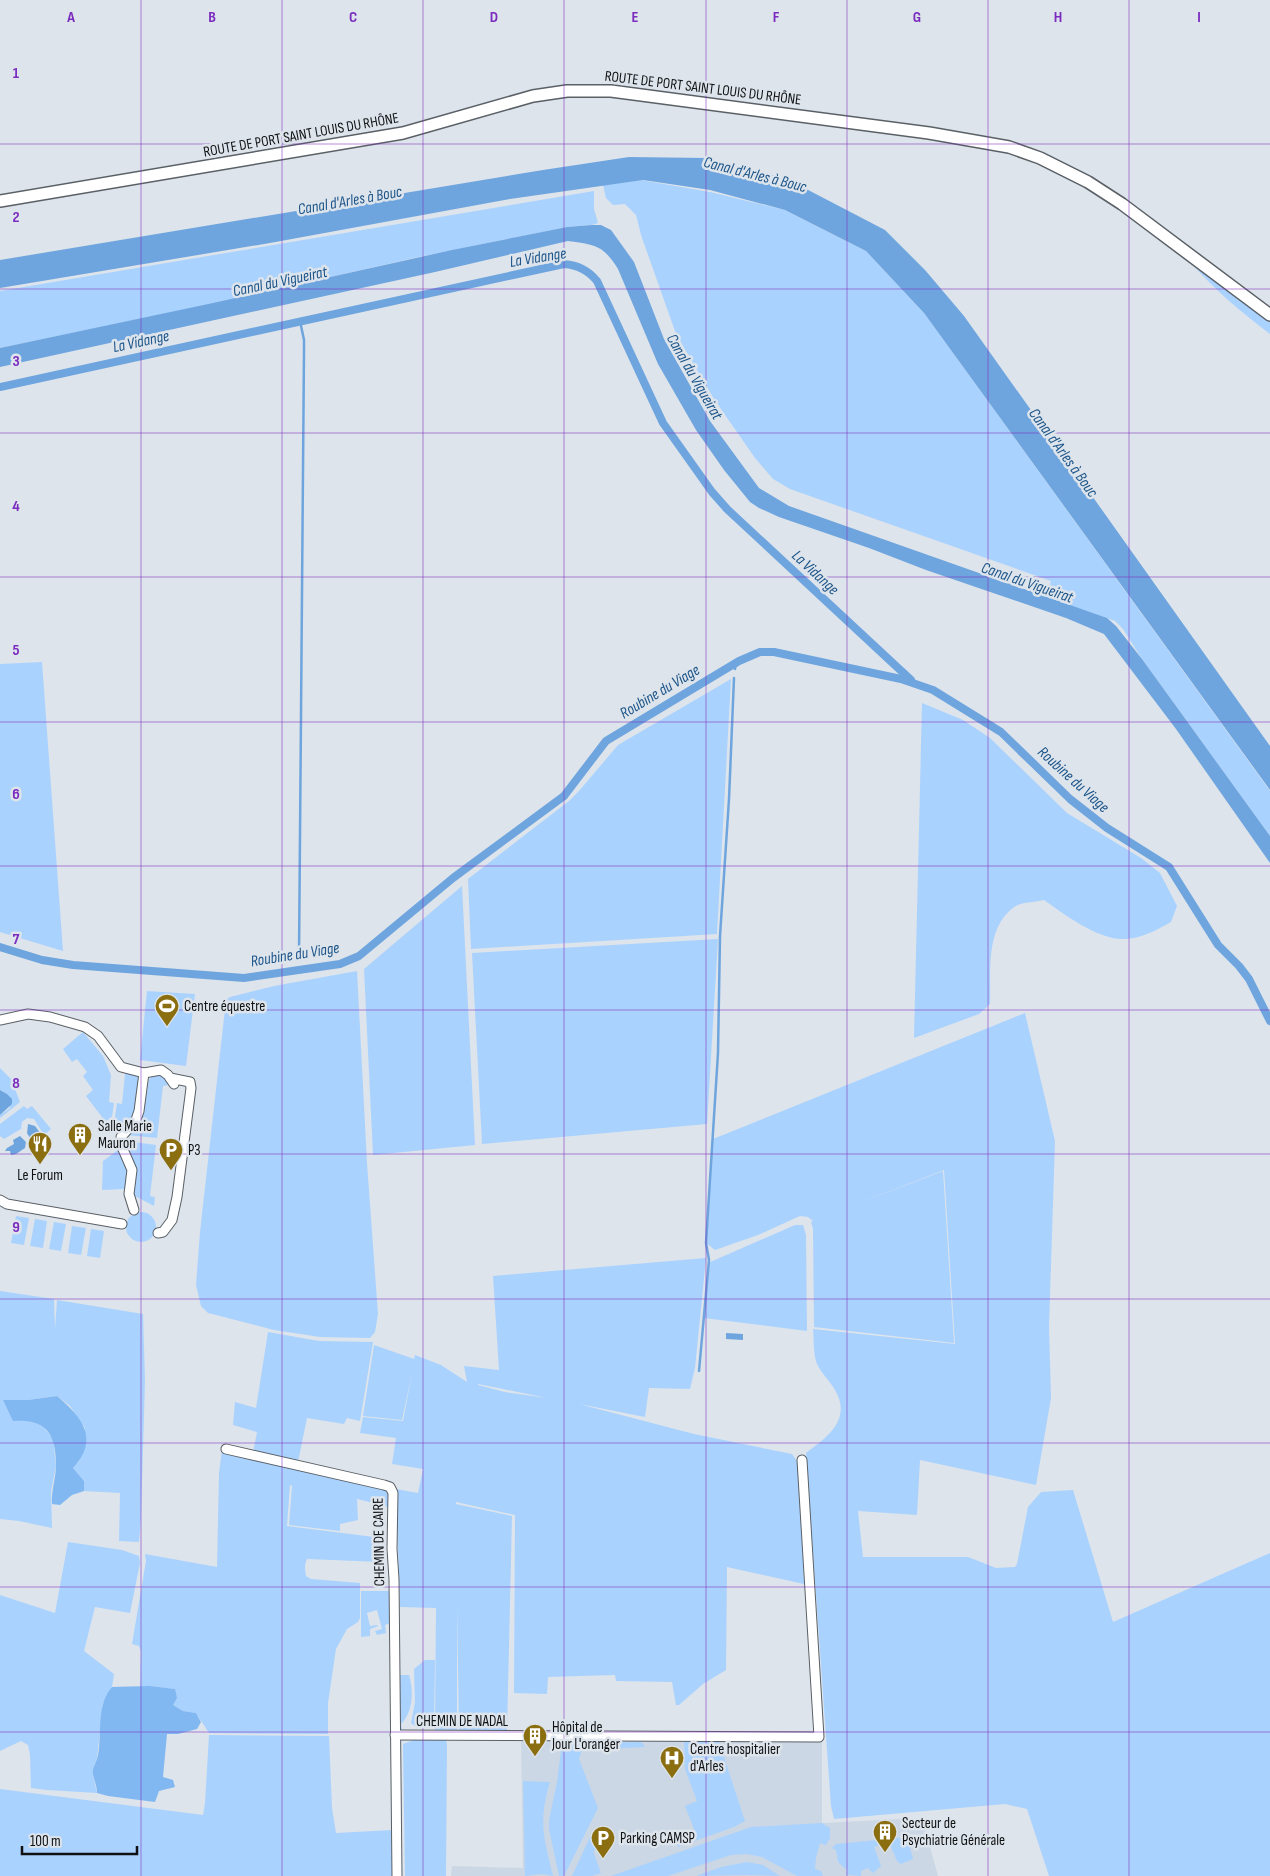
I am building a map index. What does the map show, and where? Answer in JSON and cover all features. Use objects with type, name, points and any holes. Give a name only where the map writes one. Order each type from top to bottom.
[{"type":"main road","name":"ROUTE DE PORT SAINT LOUIS DU RHÔNE","points":[[0,201],[403,133],[532,96],[567,91],[611,91],[929,133],[1010,147],[1040,158],[1088,182],[1108,195],[1270,316]]},
{"type":"street","points":[[0,1020],[28,1014],[50,1017],[86,1027],[98,1036],[121,1067],[144,1073],[161,1070],[168,1074],[172,1081],[190,1082],[192,1088],[177,1197],[172,1220],[163,1232],[158,1234]]},
{"type":"street","points":[[134,1210],[129,1194],[132,1170],[122,1147],[122,1137],[136,1120],[144,1073]]},
{"type":"street","points":[[0,1200],[7,1204],[122,1224]]},
{"type":"street","name":"CHEMIN DE CAIRE","points":[[226,1449],[384,1485],[390,1488],[393,1493],[395,1735]]},
{"type":"street","name":"CHEMIN DE NADAL","points":[[397,1876],[395,1735],[819,1737],[802,1460]]},
{"type":"shaded area","points":[[641,180],[710,192],[785,210],[866,251],[924,313],[1270,791],[1270,836],[1142,659],[1123,629],[1115,621],[1046,597],[1051,581],[790,489],[773,479],[755,458],[714,399],[676,334],[641,235],[636,215],[625,204],[613,205],[606,198],[603,185]]},
{"type":"shaded area","points":[[594,191],[594,209],[598,223],[592,225],[567,227],[414,258],[231,300],[0,348],[0,291]]},
{"type":"shaded area","points":[[1192,264],[1270,322],[1270,334],[1229,301]]},
{"type":"shaded area","points":[[42,662],[63,951],[0,932],[0,664]]},
{"type":"shaded area","points":[[731,679],[717,934],[471,949],[468,879],[569,801],[618,745]]},
{"type":"shaded area","points":[[922,703],[963,720],[990,738],[1067,813],[1141,858],[1160,873],[1177,906],[1171,922],[1142,936],[1124,939],[1114,938],[1093,931],[1071,919],[1044,900],[1017,905],[1005,916],[994,938],[990,965],[990,1004],[979,1014],[914,1038]]},
{"type":"shaded area","points":[[462,886],[475,1145],[373,1155],[364,969]]},
{"type":"shaded area","points":[[718,939],[707,1124],[482,1144],[472,953]]},
{"type":"shaded area","points":[[357,971],[367,1163],[378,1314],[375,1332],[370,1338],[320,1337],[274,1330],[208,1313],[201,1306],[196,1285],[200,1232],[226,1000],[230,997],[274,986]]},
{"type":"shaded area","name":"Centre équestre","points":[[147,991],[195,994],[186,1066],[140,1060]]},
{"type":"shaded area","points":[[1025,1013],[1055,1141],[1049,1327],[1051,1398],[1036,1485],[920,1460],[917,1515],[858,1511],[863,1557],[968,1557],[996,1568],[1015,1567],[1028,1507],[1041,1492],[1073,1490],[1113,1622],[1270,1553],[1270,1876],[1049,1876],[1027,1809],[1005,1804],[834,1819],[831,1806],[806,1453],[829,1434],[839,1418],[841,1410],[840,1400],[835,1390],[817,1364],[814,1351],[813,1329],[955,1344],[944,1170],[849,1207],[943,1171],[954,1343],[814,1327],[813,1229],[811,1222],[813,1221],[808,1217],[800,1216],[758,1235],[715,1250],[706,1243],[713,1139]]},
{"type":"shaded area","points":[[83,1032],[103,1056],[111,1075],[109,1102],[114,1103],[112,1117],[101,1125],[102,1117],[86,1096],[93,1090],[83,1076],[87,1072],[77,1059],[72,1062],[63,1049]]},
{"type":"shaded area","points":[[0,1068],[11,1079],[20,1102],[0,1118],[0,1115],[10,1108],[7,1094],[0,1090]]},
{"type":"shaded area","points":[[125,1074],[140,1075],[133,1116],[120,1128],[115,1117],[117,1103],[122,1104]]},
{"type":"shaded area","points":[[156,1075],[165,1077],[169,1085],[163,1086],[157,1138],[127,1135],[140,1120],[149,1080]]},
{"type":"shaded area","points":[[24,1106],[27,1109],[32,1106],[51,1129],[44,1135],[34,1119],[27,1118],[22,1122],[21,1129],[4,1139],[0,1136],[0,1124]]},
{"type":"shaded area","points":[[126,1141],[156,1145],[150,1196],[155,1197],[154,1206],[133,1195],[135,1166]]},
{"type":"shaded area","points":[[118,1150],[127,1170],[127,1185],[124,1189],[102,1190],[103,1161]]},
{"type":"shaded area","points":[[141,1212],[151,1217],[156,1227],[151,1237],[141,1242],[131,1237],[126,1227],[131,1217]]},
{"type":"shaded area","points":[[16,1216],[29,1218],[24,1245],[11,1243]]},
{"type":"shaded area","points":[[35,1219],[47,1221],[43,1248],[30,1246]]},
{"type":"shaded area","points":[[54,1222],[66,1224],[61,1251],[49,1249]]},
{"type":"shaded area","points":[[795,1225],[803,1225],[806,1235],[807,1331],[704,1318],[708,1263]]},
{"type":"shaded area","points":[[72,1226],[86,1228],[81,1255],[68,1253]]},
{"type":"shaded area","points":[[91,1229],[104,1231],[100,1258],[87,1256]]},
{"type":"shaded area","points":[[706,1258],[695,1368],[690,1389],[649,1388],[645,1417],[579,1404],[694,1434],[792,1454],[799,1464],[804,1584],[727,1567],[726,1670],[703,1684],[679,1705],[676,1705],[672,1682],[616,1681],[615,1675],[548,1677],[547,1694],[514,1693],[515,1515],[456,1502],[456,1504],[512,1516],[507,1731],[459,1731],[457,1605],[457,1730],[435,1730],[436,1608],[400,1607],[396,1489],[418,1493],[423,1469],[392,1464],[396,1438],[360,1433],[363,1417],[403,1421],[412,1373],[402,1420],[363,1416],[374,1345],[414,1359],[415,1355],[441,1365],[467,1382],[464,1366],[499,1370],[493,1276]],"holes":[[[478,1384],[547,1398],[505,1392]]]},
{"type":"shaded area","points":[[0,1291],[54,1299],[55,1329],[57,1300],[143,1314],[145,1380],[139,1542],[119,1541],[120,1493],[84,1491],[84,1481],[73,1468],[79,1461],[85,1428],[70,1406],[57,1396],[3,1401],[28,1420],[42,1425],[53,1439],[56,1466],[51,1492],[52,1528],[0,1519]]},
{"type":"shaded area","points":[[268,1332],[319,1341],[373,1342],[360,1421],[347,1418],[344,1424],[307,1418],[298,1462],[253,1453],[257,1432],[233,1425],[235,1402],[256,1408]]},
{"type":"shaded area","points":[[57,1396],[80,1420],[86,1438],[81,1457],[73,1468],[84,1481],[84,1491],[72,1495],[60,1505],[52,1504],[56,1454],[51,1437],[47,1430],[34,1422],[13,1421],[3,1400],[28,1400]]},
{"type":"shaded area","points":[[222,1450],[387,1489],[390,1498],[389,1507],[357,1499],[358,1520],[340,1524],[340,1531],[289,1525],[292,1486],[290,1485],[287,1526],[382,1538],[381,1562],[307,1559],[305,1563],[306,1576],[311,1579],[360,1583],[360,1618],[358,1622],[347,1629],[336,1649],[328,1703],[328,1734],[209,1733],[196,1713],[183,1711],[173,1705],[175,1689],[140,1687],[141,1651],[139,1646],[132,1644],[146,1561],[145,1554],[217,1567],[219,1473]]},
{"type":"shaded area","points":[[68,1542],[122,1550],[139,1556],[140,1563],[130,1613],[95,1607],[84,1651],[114,1674],[112,1687],[103,1704],[97,1758],[94,1766],[93,1775],[97,1793],[31,1788],[28,1745],[21,1741],[0,1751],[0,1595],[55,1613]]},
{"type":"shaded area","points":[[361,1591],[390,1591],[390,1623],[385,1625],[386,1633],[377,1635],[375,1631],[382,1629],[377,1610],[367,1613],[370,1626],[378,1626],[370,1629],[370,1636],[361,1637]]},
{"type":"shaded area","points":[[425,1660],[435,1660],[434,1726],[415,1726],[411,1723],[415,1702],[414,1669]]},
{"type":"shaded area","points":[[397,1675],[409,1675],[412,1695],[408,1714],[401,1724],[402,1730],[396,1733]]},
{"type":"shaded area","points":[[149,1686],[175,1689],[177,1698],[173,1705],[183,1711],[196,1713],[201,1722],[197,1729],[178,1734],[167,1734],[163,1777],[173,1780],[175,1787],[159,1791],[155,1802],[97,1793],[93,1771],[98,1755],[100,1720],[107,1694],[112,1687]]},
{"type":"shaded area","points":[[209,1735],[329,1736],[332,1808],[336,1833],[393,1830],[394,1876],[0,1876],[0,1789],[203,1815]]},
{"type":"shaded area","name":"Centre hospitalier d'Arles","points":[[521,1738],[822,1741],[822,1823],[922,1818],[938,1876],[451,1876],[452,1866],[523,1868]]},
{"type":"shaded area","points":[[414,1740],[446,1740],[446,1876],[405,1876],[403,1744]]},
{"type":"shaded area","points":[[684,1740],[719,1742],[745,1821],[734,1827],[678,1847],[676,1841],[696,1834],[685,1806],[697,1801],[685,1769]]},
{"type":"shaded area","points":[[641,1742],[645,1747],[582,1750],[579,1759],[598,1808],[564,1876],[559,1876],[549,1829],[549,1820],[557,1782],[562,1743]]},
{"type":"shaded area","points":[[523,1781],[550,1782],[543,1819],[553,1876],[542,1874],[525,1876]]},
{"type":"shaded area","points":[[822,1823],[830,1828],[830,1838],[826,1845],[820,1843],[816,1858],[815,1869],[821,1871],[823,1876],[797,1876],[762,1857],[747,1854],[731,1855],[668,1876],[611,1876],[751,1827]]},
{"type":"shaded area","points":[[590,1837],[608,1842],[609,1844],[593,1851],[601,1873],[592,1876],[572,1876]]},
{"type":"shaded area","points":[[908,1837],[914,1840],[916,1845],[910,1848],[913,1859],[901,1864],[897,1861],[889,1842],[874,1847],[881,1866],[873,1873],[868,1868],[861,1871],[861,1876],[846,1875],[847,1870],[838,1862],[836,1850],[832,1848],[836,1844]]},
{"type":"shaded area","points":[[747,1862],[763,1865],[780,1876],[696,1876],[721,1867]]},
{"type":"water","name":"Canal d'Arles à Bouc","points":[[629,157],[706,158],[787,179],[885,230],[925,270],[964,316],[1270,746],[1270,790],[924,313],[866,251],[785,210],[710,190],[643,180],[510,199],[270,243],[0,288],[0,260]]},
{"type":"water","points":[[601,225],[611,230],[634,262],[664,339],[710,421],[759,488],[789,506],[1107,618],[1116,626],[1142,659],[1270,836],[1270,863],[1176,729],[1104,634],[1066,618],[779,517],[750,502],[724,470],[696,430],[658,364],[618,269],[608,255],[592,245],[568,241],[0,367],[0,348],[452,250],[567,227]]},
{"type":"water","points":[[0,1090],[12,1099],[12,1104],[0,1115]]},
{"type":"water","points":[[28,1124],[35,1126],[41,1134],[40,1140],[35,1143],[29,1143]]},
{"type":"water","points":[[20,1136],[26,1142],[25,1148],[11,1155],[10,1151],[5,1151],[14,1144],[13,1140]]},
{"type":"water","points":[[726,1333],[743,1334],[743,1340],[726,1339]]},
{"type":"waterway","name":"La Vidange","points":[[0,387],[564,264],[578,267],[586,271],[597,281],[663,423],[712,492],[727,509],[911,680]]},
{"type":"waterway","points":[[299,957],[304,350],[300,321]]},
{"type":"waterway","name":"Roubine du Viage","points":[[0,947],[42,960],[73,965],[244,978],[340,964],[359,956],[453,878],[564,796],[606,741],[739,661],[760,652],[774,652],[901,679],[933,690],[1001,732],[1070,799],[1107,828],[1169,867],[1218,945],[1249,979],[1270,1021]]},
{"type":"waterway","name":"Roubine du Viage","points":[[735,669],[736,663]]},
{"type":"waterway","points":[[699,1371],[709,1260],[706,1243],[718,1053],[720,936],[729,799],[734,678]]},
{"type":"place","name":"Centre équestre","points":[[167,1027]]},
{"type":"place","name":"Salle Marie Mauron","points":[[80,1156]]},
{"type":"place","name":"Le Forum","points":[[40,1165]]},
{"type":"place","name":"P3","points":[[171,1171]]},
{"type":"place","name":"Hôpital de Jour L'oranger","points":[[535,1757]]},
{"type":"place","name":"Centre hospitalier d'Arles","points":[[672,1779]]},
{"type":"place","name":"Secteur de Psychiatrie Générale","points":[[885,1853]]},
{"type":"place","name":"Parking CAMSP","points":[[603,1859]]},
{"type":"water label","name":"Canal du Vigueirat","points":[[280,282]]},
{"type":"water label","name":"Canal du Vigueirat","points":[[694,377]]},
{"type":"water label","name":"Canal du Vigueirat","points":[[1027,583]]}]
